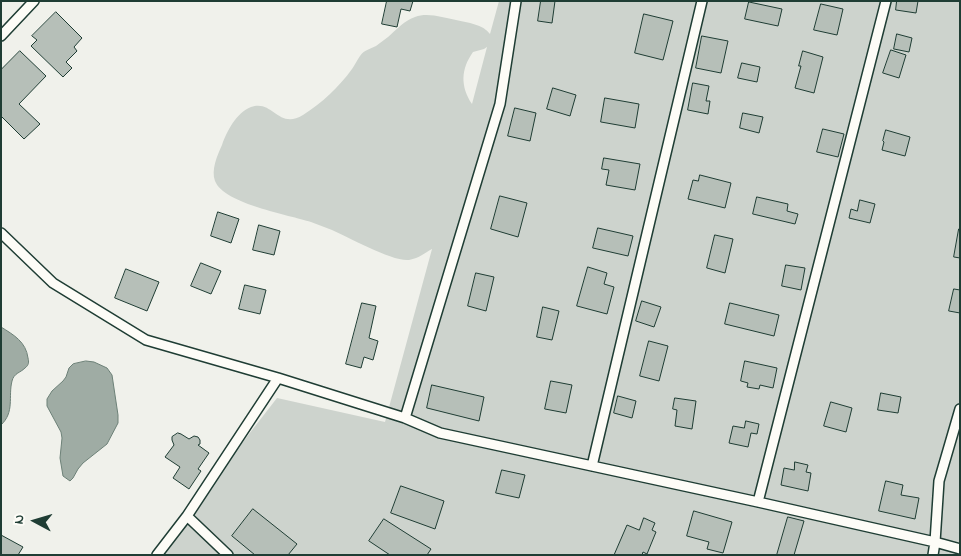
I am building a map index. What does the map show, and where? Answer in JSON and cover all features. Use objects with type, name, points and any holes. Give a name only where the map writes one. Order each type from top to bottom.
[{"type":"lane","points":[[1,36],[34,1]]},
{"type":"lane","points":[[405,418],[500,104],[516,1]]},
{"type":"lane","points":[[592,466],[702,1]]},
{"type":"lane","points":[[758,502],[886,1]]},
{"type":"lane","points":[[1,233],[54,284],[146,340],[278,378],[405,418],[440,433],[758,502],[960,549]]},
{"type":"lane","points":[[157,555],[187,516],[278,378]]},
{"type":"lane","points":[[933,555],[939,481],[960,409]]},
{"type":"lane","points":[[187,516],[228,555]]},
{"type":"shaded area","points":[[499,1],[960,1],[960,555],[155,555],[277,398],[385,422],[432,249],[419,257],[402,260],[311,222],[258,208],[231,196],[221,189],[215,181],[214,172],[218,154],[233,123],[246,110],[259,106],[265,107],[287,119],[294,119],[303,115],[336,88],[347,76],[363,52],[376,46],[411,18],[431,15],[441,17],[479,26],[490,34]],"holes":[[[487,47],[472,104],[465,91],[464,71],[473,52]]]},
{"type":"shaded area","points":[[1,327],[22,343],[27,352],[29,362],[13,378],[10,410],[1,425]]},
{"type":"shaded area","points":[[86,361],[94,362],[107,368],[112,375],[118,423],[107,444],[83,463],[70,481],[63,476],[60,458],[61,432],[47,406],[47,399],[66,377],[69,368],[73,364]]},
{"type":"building","points":[[387,1],[413,1],[410,11],[401,9],[397,27],[382,24]]},
{"type":"building","points":[[541,1],[555,1],[552,23],[538,21]]},
{"type":"building","points":[[897,1],[918,1],[916,13],[896,10]]},
{"type":"building","points":[[749,2],[782,9],[778,26],[745,19]]},
{"type":"building","points":[[821,4],[843,9],[837,35],[814,30]]},
{"type":"building","points":[[56,12],[82,38],[74,47],[77,51],[66,62],[72,68],[63,77],[31,46],[37,40],[32,36]]},
{"type":"building","points":[[644,14],[673,21],[663,60],[635,53]]},
{"type":"building","points":[[897,34],[912,38],[909,52],[894,49]]},
{"type":"building","points":[[702,36],[728,41],[721,73],[696,68]]},
{"type":"building","points":[[891,50],[906,55],[899,78],[883,73]]},
{"type":"building","points":[[20,51],[46,76],[19,104],[40,124],[24,139],[1,116],[1,70]]},
{"type":"building","points":[[803,51],[823,57],[814,93],[795,88]]},
{"type":"building","points":[[742,63],[760,67],[757,82],[738,78]]},
{"type":"building","points":[[693,83],[709,86],[706,101],[710,101],[708,114],[688,110]]},
{"type":"building","points":[[553,88],[576,95],[570,116],[547,109]]},
{"type":"building","points":[[605,98],[639,104],[635,128],[601,122]]},
{"type":"building","points":[[515,108],[536,113],[530,141],[508,136]]},
{"type":"building","points":[[743,113],[763,117],[759,133],[740,128]]},
{"type":"building","points":[[823,129],[844,134],[838,157],[817,152]]},
{"type":"building","points":[[886,130],[910,137],[905,156],[882,150]]},
{"type":"building","points":[[604,158],[640,164],[635,190],[606,185],[609,170],[602,169]]},
{"type":"building","points":[[700,175],[731,183],[725,208],[688,199],[693,180],[698,181]]},
{"type":"building","points":[[500,196],[527,203],[518,237],[491,229]]},
{"type":"building","points":[[757,197],[788,204],[787,211],[798,214],[795,224],[753,214]]},
{"type":"building","points":[[860,200],[875,204],[870,223],[849,218],[851,209],[857,211]]},
{"type":"building","points":[[218,212],[239,219],[231,243],[211,236]]},
{"type":"building","points":[[259,225],[280,231],[274,255],[253,250]]},
{"type":"building","points":[[598,228],[633,236],[628,256],[593,248]]},
{"type":"building","points":[[960,229],[960,258],[954,257]]},
{"type":"building","points":[[715,235],[733,239],[725,273],[707,268]]},
{"type":"building","points":[[201,263],[221,271],[211,294],[191,286]]},
{"type":"building","points":[[786,265],[805,268],[801,290],[782,286]]},
{"type":"building","points":[[588,267],[607,273],[604,284],[614,287],[607,314],[577,306]]},
{"type":"building","points":[[126,269],[159,282],[147,311],[115,298]]},
{"type":"building","points":[[476,273],[494,277],[486,311],[468,306]]},
{"type":"building","points":[[245,285],[266,290],[260,314],[239,309]]},
{"type":"building","points":[[954,289],[960,290],[960,313],[949,311]]},
{"type":"building","points":[[642,301],[661,307],[654,327],[636,321]]},
{"type":"building","points":[[362,303],[376,306],[369,338],[378,341],[373,360],[364,357],[361,368],[346,364]]},
{"type":"building","points":[[730,303],[779,315],[774,336],[725,324]]},
{"type":"building","points":[[543,307],[559,311],[552,340],[537,337]]},
{"type":"building","points":[[649,341],[668,346],[659,381],[640,376]]},
{"type":"building","points":[[745,361],[777,368],[773,388],[760,385],[759,389],[747,387],[748,383],[741,381]]},
{"type":"building","points":[[551,381],[572,385],[566,413],[545,409]]},
{"type":"building","points":[[432,385],[484,397],[479,421],[427,408]]},
{"type":"building","points":[[881,393],[901,397],[898,413],[878,410]]},
{"type":"building","points":[[618,396],[636,401],[632,418],[614,413]]},
{"type":"building","points":[[675,398],[696,401],[692,429],[675,426],[677,410],[673,409]]},
{"type":"building","points":[[831,402],[852,408],[846,432],[824,426]]},
{"type":"building","points":[[746,421],[759,424],[757,434],[751,433],[748,447],[729,443],[733,426],[744,428]]},
{"type":"building","points":[[178,433],[189,439],[194,436],[198,437],[200,444],[198,445],[209,453],[198,469],[201,471],[189,489],[173,478],[180,467],[165,457],[174,445],[172,437]]},
{"type":"building","points":[[795,462],[808,465],[806,472],[811,473],[808,491],[781,485],[784,468],[794,470]]},
{"type":"building","points":[[502,470],[525,475],[519,498],[496,493]]},
{"type":"building","points":[[886,481],[903,485],[901,495],[919,498],[915,519],[879,511]]},
{"type":"building","points":[[401,486],[444,501],[435,529],[391,513]]},
{"type":"building","points":[[253,509],[297,544],[288,555],[255,555],[232,536]]},
{"type":"building","points":[[694,511],[732,522],[723,553],[707,549],[709,542],[687,536]]},
{"type":"building","points":[[788,517],[804,521],[794,555],[777,555]]},
{"type":"building","points":[[644,518],[655,523],[652,530],[656,532],[647,554],[643,552],[642,555],[614,555],[627,525],[639,530]]},
{"type":"building","points":[[384,519],[431,549],[427,555],[390,555],[369,541]]},
{"type":"building","points":[[1,535],[23,547],[18,555],[1,555]]}]
